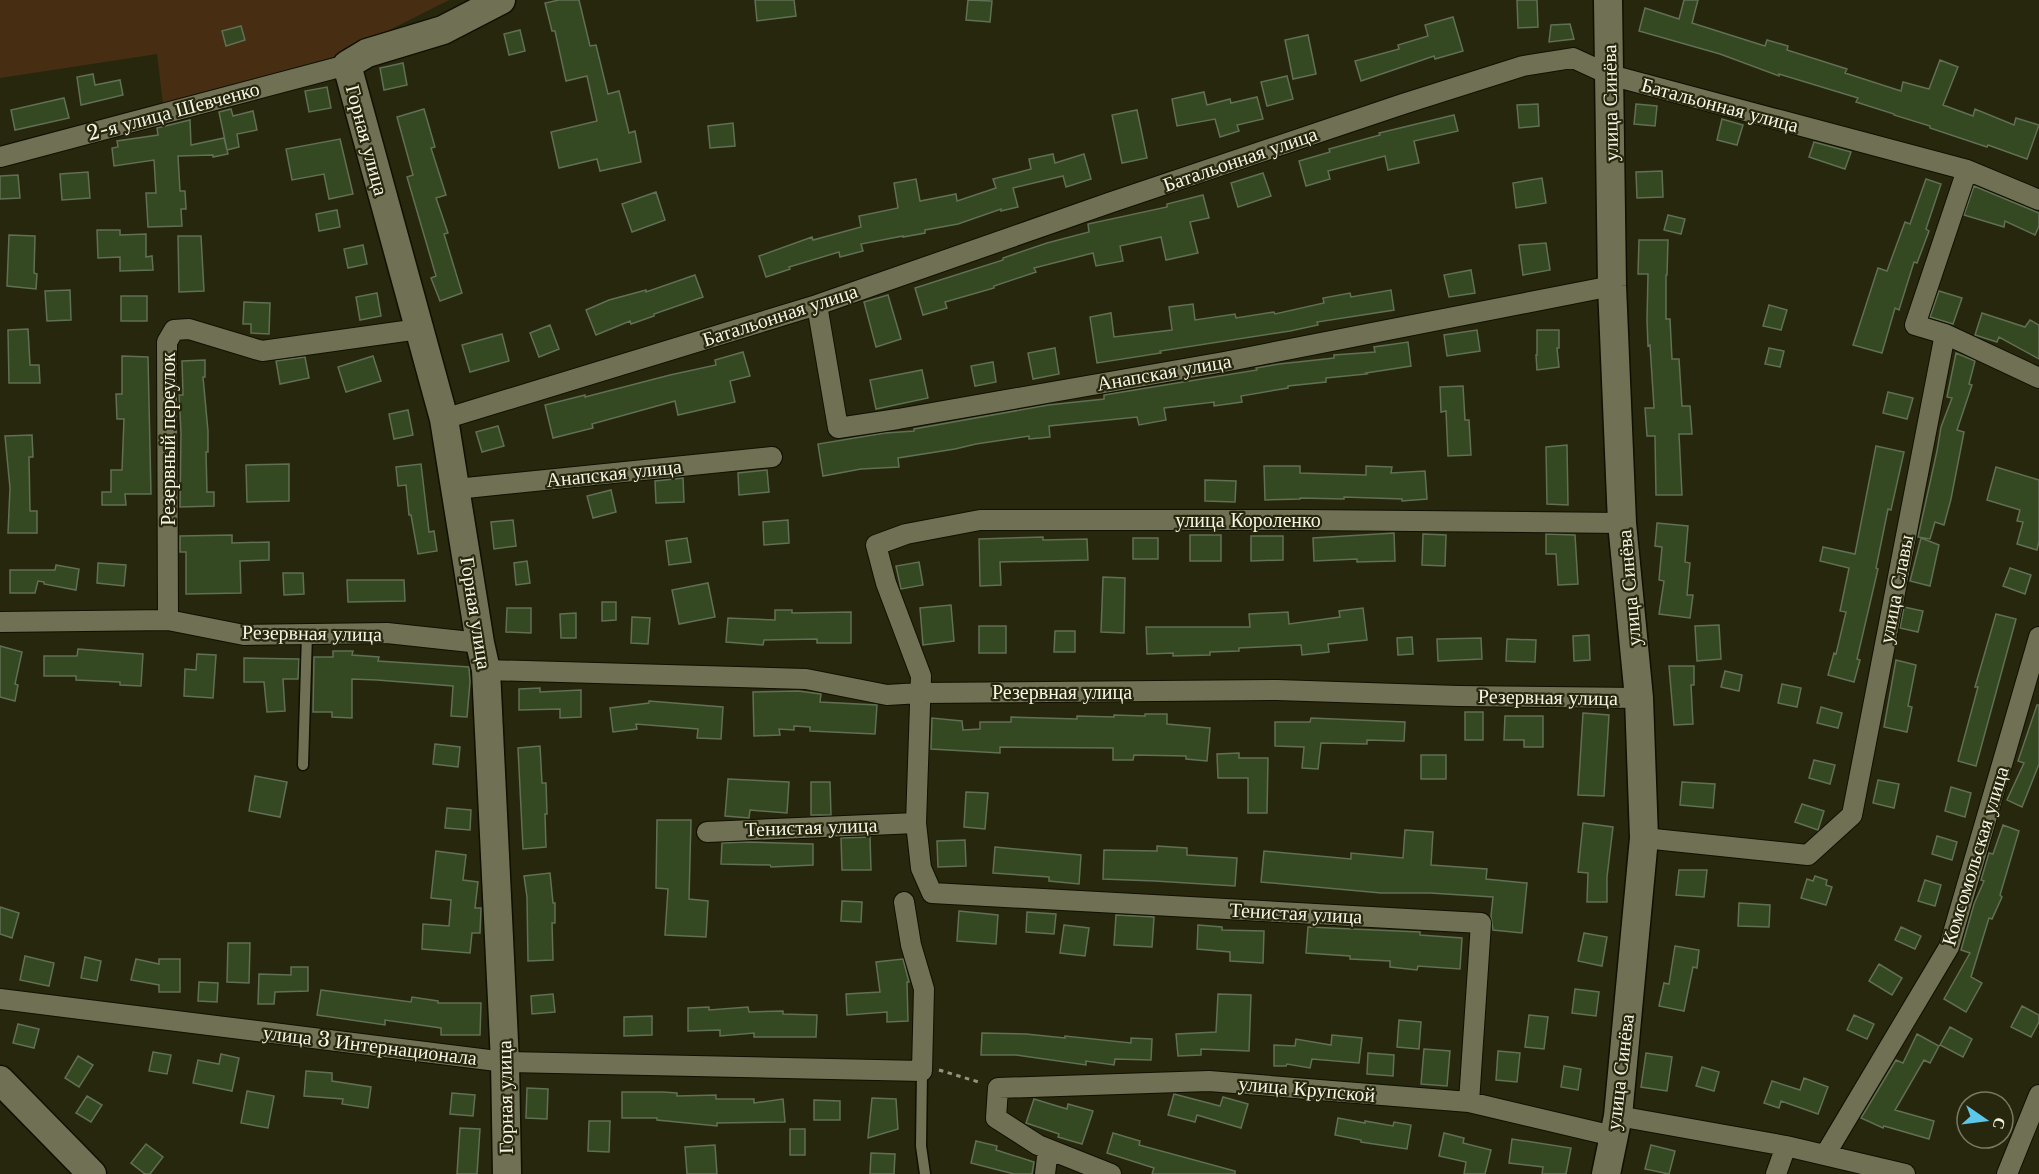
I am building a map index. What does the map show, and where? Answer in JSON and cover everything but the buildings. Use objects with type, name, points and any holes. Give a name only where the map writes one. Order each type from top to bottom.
[{"type":"main road","points":[[347,65],[367,54],[443,30],[501,0]]},
{"type":"main road","name":"улица Синёва","points":[[1606,1174],[1615,1126],[1644,838],[1639,698],[1623,523],[1612,286],[1608,0]]},
{"type":"main road","name":"Горная улица","points":[[347,65],[444,419],[483,656],[505,1062],[507,1174]]},
{"type":"main road","points":[[0,1080],[92,1174]]},
{"type":"street","name":"Батальонная улица","points":[[444,419],[817,305],[1132,195],[1403,104],[1523,66],[1573,58],[1610,75],[1967,170],[2039,200]]},
{"type":"street","name":"2-я улица Шевченко","points":[[0,158],[347,65]]},
{"type":"street","points":[[1967,170],[1915,325],[1945,334],[2039,378]]},
{"type":"street","name":"Анапская улица","points":[[817,305],[838,428],[1224,362],[1612,286]]},
{"type":"street","name":"Резервный переулок","points":[[168,620],[167,342],[174,330],[189,329],[262,351],[419,328]]},
{"type":"street","name":"улица Славы","points":[[1644,838],[1808,855],[1852,815],[1945,334]]},
{"type":"street","name":"Анапская улица","points":[[456,489],[772,457]]},
{"type":"street","name":"улица Короленко","points":[[920,693],[921,676],[886,583],[876,545],[906,534],[980,520],[1623,523]]},
{"type":"street","name":"Резервная улица","points":[[0,622],[168,620],[244,635],[387,633],[483,656],[806,679],[887,695],[1277,690],[1458,696],[1639,698]]},
{"type":"street","name":"Комсомольская улица","points":[[1825,1155],[1949,947],[2039,637]]},
{"type":"street","points":[[916,823],[920,693]]},
{"type":"street","name":"Тенистая улица","points":[[707,832],[916,823],[921,868],[932,893],[1481,923],[1468,1102]]},
{"type":"street","points":[[904,902],[911,945],[924,989],[922,1069]]},
{"type":"street","name":"улица 3 Интернационала","points":[[0,999],[505,1062],[922,1069]]},
{"type":"street","name":"улица Крупской","points":[[998,1088],[1209,1081],[1468,1102],[1615,1126],[1786,1146],[1905,1174]]},
{"type":"street","points":[[998,1088],[996,1118],[1038,1145],[1111,1174]]},
{"type":"street","points":[[2007,1174],[2039,1095]]},
{"type":"street","points":[[1776,1174],[1786,1146]]},
{"type":"street","points":[[1045,1174],[1048,1149]]},
{"type":"lane","points":[[303,765],[306,634]]},
{"type":"lane","points":[[922,1069],[921,1146],[925,1174]]},
{"type":"path","points":[[922,1069],[998,1088]]},
{"type":"shaded area","points":[[0,0],[449,0],[338,56],[163,104],[157,54],[0,78]]}]
